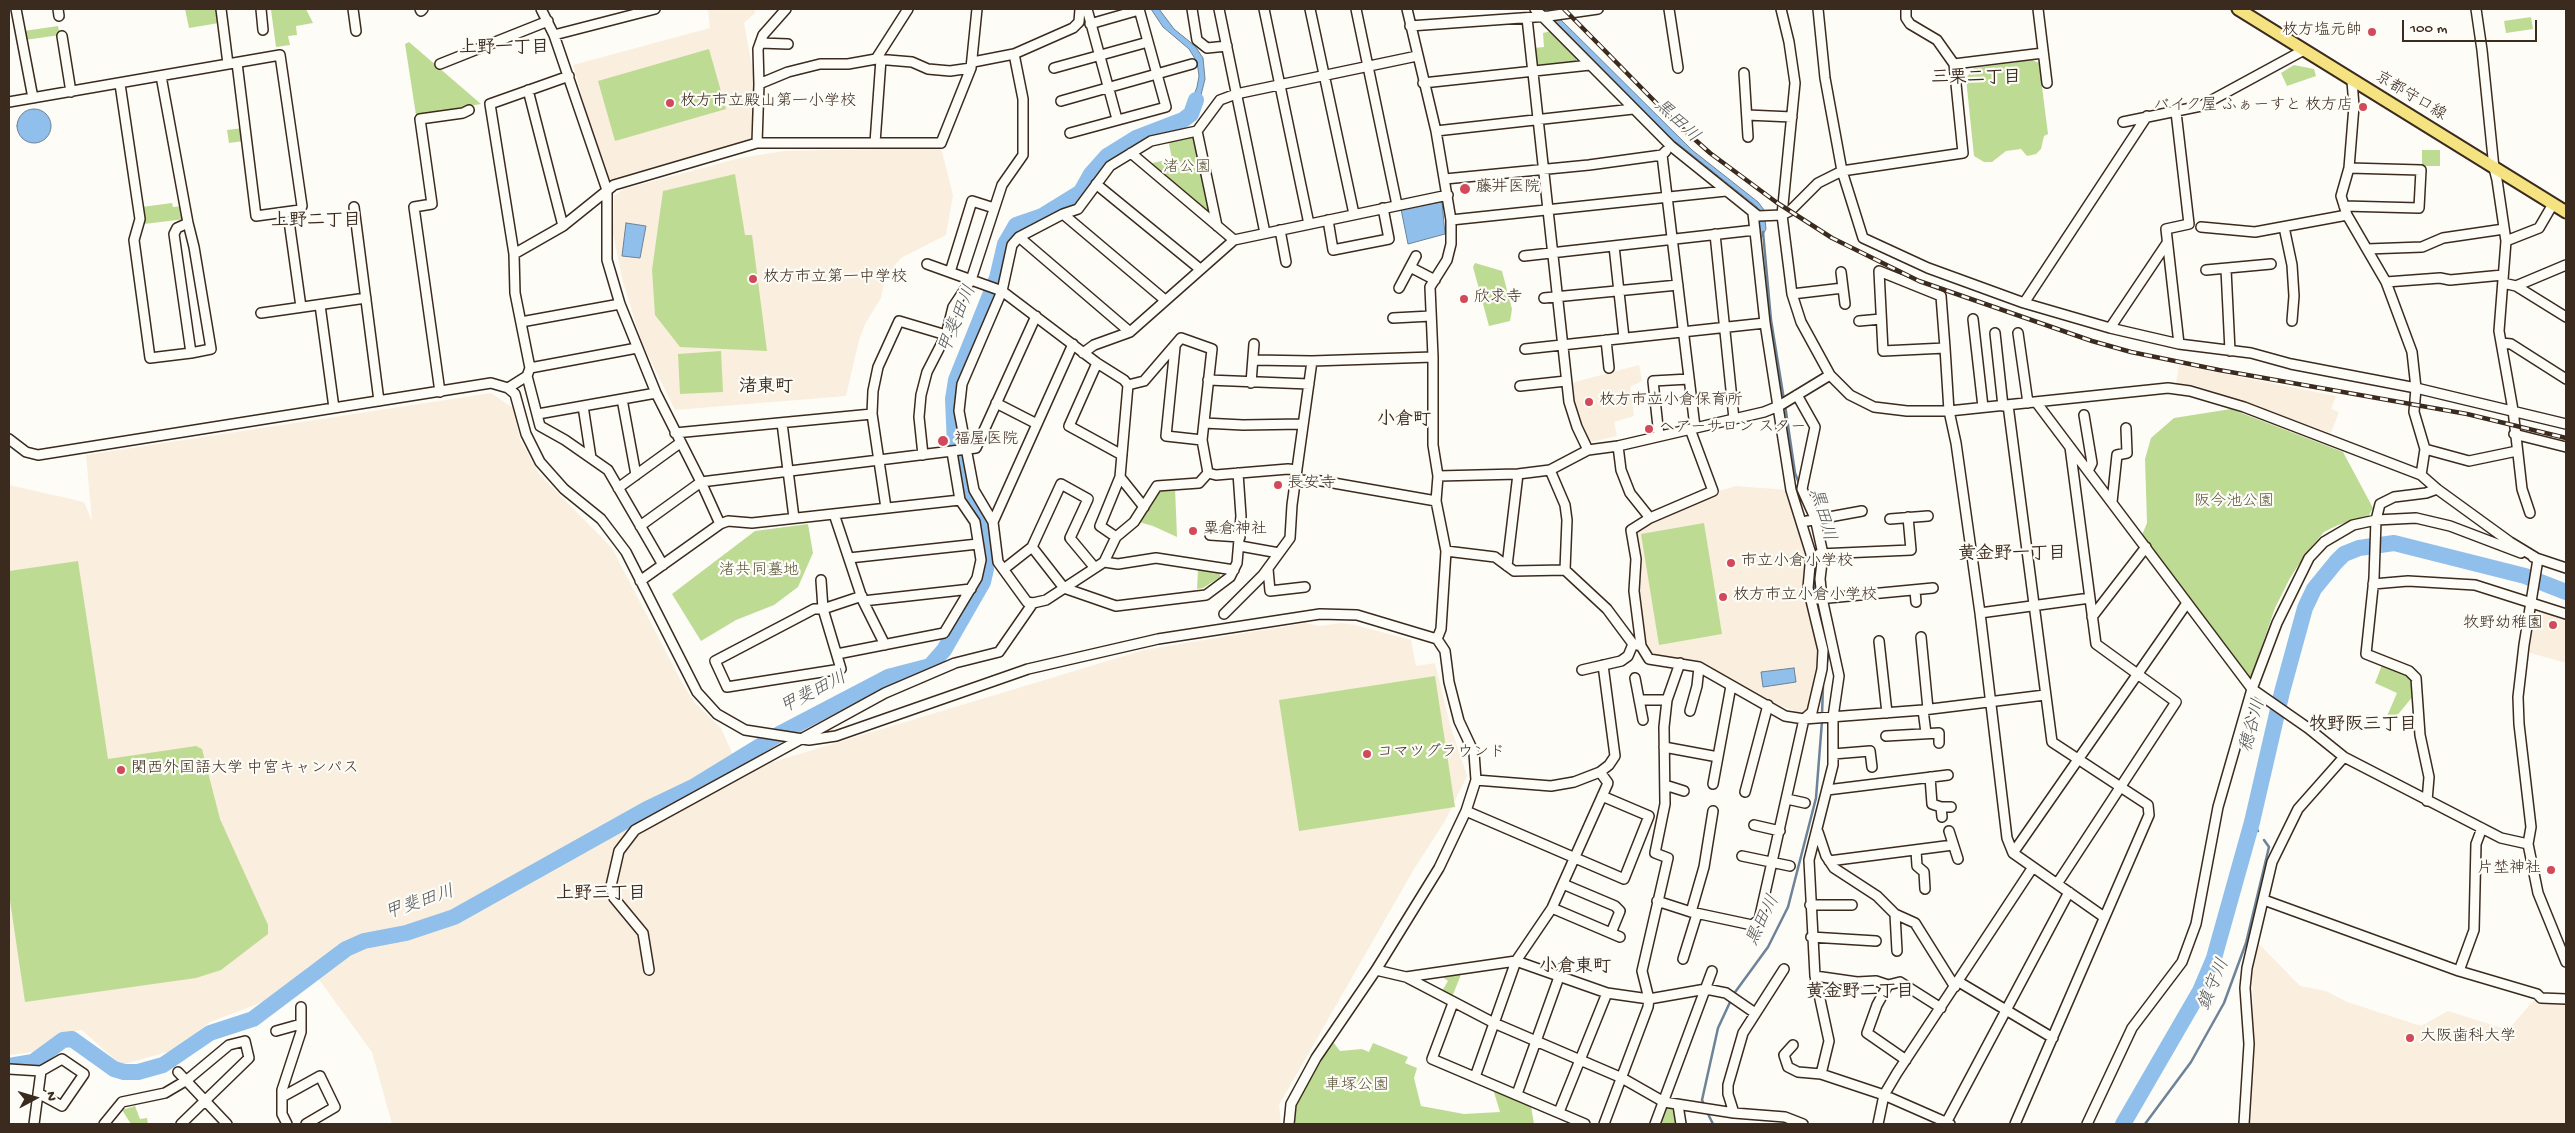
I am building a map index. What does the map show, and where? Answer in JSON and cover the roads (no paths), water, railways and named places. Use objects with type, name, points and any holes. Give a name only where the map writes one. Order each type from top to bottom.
[{"type":"main road","name":"京都守口線","points":[[2238,9],[2566,212]]},
{"type":"street","points":[[16,9],[32,98]]},
{"type":"street","points":[[9,102],[120,84],[232,63],[280,55],[302,206],[300,210],[256,216],[232,63],[221,9]]},
{"type":"street","points":[[261,9],[264,30]]},
{"type":"street","points":[[353,9],[356,31]]},
{"type":"street","points":[[541,9],[554,35],[569,76],[607,190],[607,260],[620,304],[656,393],[720,524]]},
{"type":"street","points":[[554,35],[655,9]]},
{"type":"street","points":[[756,143],[759,84],[758,49],[763,36],[786,9]]},
{"type":"street","points":[[875,143],[879,59],[908,9]]},
{"type":"street","points":[[514,254],[563,226],[614,185],[756,143],[941,143],[972,65],[977,9]]},
{"type":"street","points":[[759,84],[788,72],[820,64],[848,64],[879,59],[912,62],[928,69],[950,70],[972,65],[1014,54],[1073,28],[1079,22],[1080,9]]},
{"type":"street","points":[[1087,9],[1117,119]]},
{"type":"street","points":[[1070,132],[1166,107],[1139,9],[1090,24]]},
{"type":"street","points":[[1192,9],[1198,40],[1207,48],[1226,46]]},
{"type":"street","points":[[1219,9],[1265,233]]},
{"type":"street","points":[[1264,9],[1309,224]]},
{"type":"street","points":[[1310,9],[1354,214]]},
{"type":"street","points":[[1356,9],[1397,205]]},
{"type":"street","points":[[1407,9],[1416,56],[1436,131],[1451,220],[1451,244],[1446,260],[1430,288],[1433,358],[1433,445],[1438,476],[1436,501],[1446,551],[1441,629],[1437,639]]},
{"type":"street","points":[[1535,9],[1545,16],[1590,65],[1671,146],[1759,215],[1782,215],[1790,211],[1818,182],[1842,171],[1964,153],[1954,64],[1937,40],[1910,24],[1906,18],[1906,9]]},
{"type":"street","points":[[1410,26],[1527,18],[1596,9]]},
{"type":"street","points":[[1669,9],[1678,68]]},
{"type":"street","points":[[1780,9],[1789,42],[1795,83],[1782,215],[1792,294],[1801,322],[1830,375],[1850,395],[1874,407],[1908,411],[1949,411],[2179,389],[2244,407],[2421,475],[2437,489],[2538,561]]},
{"type":"street","points":[[1818,9],[1825,78],[1842,171],[1863,238],[1928,268],[2024,303],[2110,328],[2179,344],[2251,353],[2291,364],[2416,388],[2566,424]]},
{"type":"street","points":[[2038,9],[2047,83]]},
{"type":"street","points":[[2476,9],[2494,168],[2506,241],[2500,330],[2513,410],[2514,434],[2522,489],[2530,513]]},
{"type":"street","points":[[1527,18],[1566,381],[1569,402],[1576,427],[1588,450]]},
{"type":"street","points":[[440,64],[548,22]]},
{"type":"street","points":[[62,36],[72,92]]},
{"type":"street","points":[[1054,68],[1148,42]]},
{"type":"street","points":[[760,43],[788,44]]},
{"type":"street","points":[[2123,122],[2201,106],[2304,50]]},
{"type":"street","points":[[1954,64],[2043,53]]},
{"type":"street","points":[[923,455],[919,417],[921,395],[927,372],[946,335],[953,307],[972,280],[1002,185],[1016,168],[1023,155],[1023,99],[1014,54]]},
{"type":"street","points":[[837,654],[944,633],[977,578],[980,560],[975,522],[960,500],[959,411],[962,384],[1000,290],[1012,245],[1019,237],[1063,214],[1078,209],[1110,166],[1151,141],[1197,131],[1220,100],[1236,94],[1416,56]]},
{"type":"street","points":[[1061,101],[1192,64]]},
{"type":"street","points":[[1423,83],[1590,65]]},
{"type":"street","points":[[1744,73],[1748,137]]},
{"type":"street","points":[[120,84],[140,219],[134,240],[150,358],[211,350],[194,247],[161,76]]},
{"type":"street","points":[[569,76],[490,104],[514,254],[515,292],[529,372],[540,426],[608,470],[663,565]]},
{"type":"street","points":[[2352,81],[2354,106],[2350,168],[2341,196],[2347,215],[2386,282],[2412,352],[2416,388],[2414,412],[2425,449],[2421,475]]},
{"type":"street","points":[[528,90],[563,226]]},
{"type":"street","points":[[1436,131],[1633,109]]},
{"type":"street","points":[[440,392],[414,207],[432,204],[420,119],[464,113],[469,110]]},
{"type":"street","points":[[2176,112],[2188,224],[2166,230],[2179,344]]},
{"type":"street","points":[[1747,115],[1792,117]]},
{"type":"street","points":[[2024,303],[2147,116]]},
{"type":"street","points":[[1197,131],[1217,226]]},
{"type":"street","points":[[1445,179],[1662,155],[1671,146]]},
{"type":"street","points":[[1131,153],[1234,240]]},
{"type":"street","points":[[1582,670],[1621,661],[1637,645],[1634,591],[1636,559],[1631,530],[1650,518],[1713,491],[1692,428],[1689,379],[1662,155]]},
{"type":"street","points":[[2344,206],[2419,208],[2421,170],[2350,168]]},
{"type":"street","points":[[1096,184],[1200,269]]},
{"type":"street","points":[[1451,220],[1726,191]]},
{"type":"street","points":[[1083,352],[1094,345],[1130,332],[1234,240],[1448,195]]},
{"type":"street","points":[[950,272],[972,201],[994,208]]},
{"type":"street","points":[[2506,241],[2539,228],[2553,204]]},
{"type":"street","points":[[354,207],[379,401]]},
{"type":"street","points":[[1328,220],[1333,250],[1389,239],[1383,208]]},
{"type":"street","points":[[1063,214],[1165,300]]},
{"type":"street","points":[[1759,215],[1755,230],[1765,323],[1787,401],[1791,490],[1810,520],[1818,554],[1808,588],[1817,599],[1839,676],[1831,717],[1833,765],[1818,831],[1809,860],[1811,937],[1815,976],[1829,1040],[1821,1074]]},
{"type":"street","points":[[2201,227],[2255,232],[2347,215]]},
{"type":"street","points":[[289,221],[301,307]]},
{"type":"street","points":[[188,222],[177,228],[174,234],[191,352]]},
{"type":"street","points":[[2284,226],[2292,265],[2294,296],[2292,321]]},
{"type":"street","points":[[2367,249],[2422,247],[2443,238],[2504,229]]},
{"type":"street","points":[[1280,230],[1286,262]]},
{"type":"street","points":[[1524,256],[1755,230]]},
{"type":"street","points":[[1714,234],[1734,419]]},
{"type":"street","points":[[1019,237],[1130,332]]},
{"type":"street","points":[[2110,328],[2167,243]]},
{"type":"street","points":[[1614,246],[1624,338]]},
{"type":"street","points":[[1399,288],[1416,256]]},
{"type":"street","points":[[927,264],[1000,290],[1128,385],[1144,381],[1181,338],[1212,349],[1202,440],[1208,473]]},
{"type":"street","points":[[2206,270],[2271,264]]},
{"type":"street","points":[[2516,286],[2566,265]]},
{"type":"street","points":[[1410,267],[1435,280]]},
{"type":"street","points":[[2226,269],[2230,351]]},
{"type":"street","points":[[1945,348],[1883,351],[1879,271],[1941,296],[1945,348],[1949,411],[1956,443],[1980,613],[1989,701],[2007,838],[2013,853],[2104,917]]},
{"type":"street","points":[[1841,272],[1845,304]]},
{"type":"street","points":[[2386,282],[2440,278],[2450,280],[2503,279],[2566,317]]},
{"type":"street","points":[[1544,298],[1678,285]]},
{"type":"street","points":[[1792,294],[1843,288]]},
{"type":"street","points":[[260,313],[366,298]]},
{"type":"street","points":[[521,322],[620,304]]},
{"type":"street","points":[[320,305],[334,408]]},
{"type":"street","points":[[640,526],[701,482],[976,448],[1036,316]]},
{"type":"street","points":[[1393,318],[1431,316]]},
{"type":"street","points":[[1859,321],[1881,319]]},
{"type":"street","points":[[1973,319],[1983,407]]},
{"type":"street","points":[[886,508],[872,414],[873,391],[878,367],[899,321],[946,335]]},
{"type":"street","points":[[1525,349],[1765,323]]},
{"type":"street","points":[[1995,333],[2052,742],[2148,805],[2148,815],[2015,1124]]},
{"type":"street","points":[[2018,333],[2032,403],[2070,447],[2252,690],[2344,757],[2501,838],[2528,844]]},
{"type":"street","points":[[1606,340],[1609,368]]},
{"type":"street","points":[[993,522],[1072,344]]},
{"type":"street","points":[[1251,383],[1254,344]]},
{"type":"street","points":[[2502,344],[2511,344],[2566,379]]},
{"type":"street","points":[[1175,347],[1166,436],[1202,440]]},
{"type":"street","points":[[508,388],[529,372],[637,348]]},
{"type":"street","points":[[1253,360],[1312,361],[1433,358]]},
{"type":"street","points":[[1224,614],[1268,569],[1290,538],[1312,361]]},
{"type":"street","points":[[1097,363],[1069,426],[1122,455]]},
{"type":"street","points":[[1438,476],[1518,474],[1550,470],[1588,450],[1618,446],[1734,419],[1787,401],[1830,375]]},
{"type":"street","points":[[1659,436],[1653,381],[1689,379]]},
{"type":"street","points":[[1208,380],[1309,384]]},
{"type":"street","points":[[1520,386],[1566,381]]},
{"type":"street","points":[[9,439],[26,452],[38,454],[491,383],[508,388],[515,394],[520,405],[527,436],[540,462],[552,476],[594,513],[613,533],[626,552],[693,685],[717,714],[745,730],[801,739],[809,740],[836,736],[1028,669],[1123,646],[1196,632],[1337,613],[1357,615],[1437,639],[1445,651],[1449,682],[1459,721],[1474,752],[1476,780],[1466,811],[1439,868],[1376,970],[1316,1058],[1291,1104],[1289,1124]]},
{"type":"street","points":[[1116,538],[1100,526],[1120,476],[1128,385]]},
{"type":"street","points":[[538,414],[656,393]]},
{"type":"street","points":[[622,400],[636,475]]},
{"type":"street","points":[[1657,901],[1694,913],[1752,925],[1759,920],[1774,863],[1804,719],[1812,712],[1822,669],[1823,650],[1817,599],[1820,579],[1818,554],[1802,489],[1815,427],[1787,401]]},
{"type":"street","points":[[996,403],[1037,424]]},
{"type":"street","points":[[582,406],[591,458]]},
{"type":"street","points":[[676,433],[872,414]]},
{"type":"street","points":[[2084,416],[2092,463],[2088,471]]},
{"type":"street","points":[[1204,422],[1243,426],[1303,424]]},
{"type":"street","points":[[782,423],[794,518]]},
{"type":"street","points":[[527,436],[545,428]]},
{"type":"street","points":[[2112,502],[2117,455],[2127,453],[2126,428]]},
{"type":"street","points":[[2514,434],[2566,447]]},
{"type":"street","points":[[618,488],[680,443]]},
{"type":"street","points":[[1618,446],[1621,470],[1627,486],[1650,518]]},
{"type":"street","points":[[2056,884],[2118,787],[2176,702],[2096,644],[2070,447]]},
{"type":"street","points":[[2425,449],[2469,461],[2517,451]]},
{"type":"street","points":[[959,451],[974,490],[993,522],[998,562],[1027,602],[1033,603],[1046,600],[1104,562],[1116,538],[1134,522],[1157,486],[1199,483],[1208,473],[1297,470]]},
{"type":"street","points":[[1550,470],[1566,513],[1565,570]]},
{"type":"street","points":[[1032,547],[1064,588],[1116,606],[1137,605],[1206,595],[1230,577],[1237,563],[1240,541],[1238,473]]},
{"type":"street","points":[[1507,566],[1518,474]]},
{"type":"street","points":[[1120,476],[1144,507]]},
{"type":"street","points":[[1296,480],[1322,481],[1436,501]]},
{"type":"street","points":[[1004,569],[1032,547],[1061,484],[1088,499],[1070,538],[1095,568]]},
{"type":"street","points":[[2427,801],[2429,777],[2420,735],[2416,678],[2409,671],[2366,654],[2374,581],[2376,520],[2380,504],[2394,496],[2426,494],[2437,489]]},
{"type":"street","points":[[640,581],[720,524],[728,521],[752,523],[960,500]]},
{"type":"street","points":[[1810,520],[1862,511]]},
{"type":"street","points":[[834,514],[863,598],[885,645]]},
{"type":"street","points":[[1890,519],[1928,516]]},
{"type":"street","points":[[1818,554],[1910,550],[1908,517]]},
{"type":"street","points":[[2087,1124],[2132,1028],[2182,962],[2185,955],[2196,924],[2218,807],[2252,690],[2276,623],[2309,558],[2324,542],[2339,532],[2376,520],[2416,518],[2450,526],[2538,561],[2566,568]]},
{"type":"street","points":[[1210,535],[1240,541],[1279,553]]},
{"type":"street","points":[[849,558],[978,544]]},
{"type":"street","points":[[2092,617],[2146,547]]},
{"type":"street","points":[[1446,551],[1495,557],[1514,571],[1565,570],[1607,609],[1649,659],[1699,667],[1785,716],[1804,719],[1831,717],[1926,709],[2045,695]]},
{"type":"street","points":[[1104,562],[1118,564],[1156,558],[1234,570]]},
{"type":"street","points":[[2538,561],[2530,601],[2518,698],[2524,776],[2531,827],[2528,844],[2538,893],[2566,962]]},
{"type":"street","points":[[1268,569],[1270,591],[1305,587]]},
{"type":"street","points":[[822,580],[822,609],[841,669],[727,687],[715,661],[814,609],[822,609],[863,598],[971,589]]},
{"type":"street","points":[[2374,581],[2475,585],[2566,614]]},
{"type":"street","points":[[1817,599],[1933,588]]},
{"type":"street","points":[[1915,590],[1916,602]]},
{"type":"street","points":[[1980,613],[2090,598]]},
{"type":"street","points":[[649,970],[643,934],[614,898],[611,886],[613,870],[619,851],[635,830],[801,739],[916,679],[955,663],[1000,652],[1033,603]]},
{"type":"street","points":[[2013,853],[2187,603]]},
{"type":"street","points":[[1921,637],[1926,734]]},
{"type":"street","points":[[1880,641],[1887,712]]},
{"type":"street","points":[[1604,1124],[1649,999],[1642,971],[1668,858],[1655,854],[1665,804],[1664,747],[1666,700],[1680,663]]},
{"type":"street","points":[[1476,780],[1551,786],[1574,782],[1600,772],[1616,756],[1603,665]]},
{"type":"street","points":[[1690,711],[1697,686],[1699,667]]},
{"type":"street","points":[[1635,678],[1643,720]]},
{"type":"street","points":[[1713,784],[1731,686]]},
{"type":"street","points":[[1639,700],[1666,700]]},
{"type":"street","points":[[1745,792],[1768,705]]},
{"type":"street","points":[[1886,736],[1939,733],[1939,742]]},
{"type":"street","points":[[1664,747],[1718,757]]},
{"type":"street","points":[[1833,754],[1870,751],[1872,767]]},
{"type":"street","points":[[2244,1124],[2249,1044],[2245,988],[2247,968],[2272,862],[2298,809],[2344,757]]},
{"type":"street","points":[[1475,1077],[1516,961],[1552,908],[1608,782],[1600,772]]},
{"type":"street","points":[[1827,790],[1948,774]]},
{"type":"street","points":[[1930,777],[1932,804],[1946,807],[1942,817]]},
{"type":"street","points":[[1665,785],[1684,791]]},
{"type":"street","points":[[1466,811],[1624,879],[1649,816],[1602,796]]},
{"type":"street","points":[[1787,800],[1805,803]]},
{"type":"street","points":[[1683,959],[1704,867],[1713,811]]},
{"type":"street","points":[[1754,825],[1780,831]]},
{"type":"street","points":[[2459,971],[2474,930],[2476,844],[2482,828]]},
{"type":"street","points":[[1818,831],[1829,861],[1834,868],[1877,896],[1894,914],[1915,923],[1957,985],[2005,1009],[2053,1038]]},
{"type":"street","points":[[1949,831],[1958,859]]},
{"type":"street","points":[[1829,861],[1953,846]]},
{"type":"street","points":[[1916,850],[1916,866],[1924,872],[1925,889]]},
{"type":"street","points":[[1742,856],[1790,866]]},
{"type":"street","points":[[1878,1124],[1884,1094],[2033,867]]},
{"type":"street","points":[[1552,908],[1616,935],[1620,911],[1615,906],[1563,884]]},
{"type":"street","points":[[1793,1045],[1784,1055],[1788,1066],[1798,1072],[1821,1074],[1884,1094],[1948,1123],[2005,1009],[2068,892]]},
{"type":"street","points":[[2264,900],[2459,971],[2537,994],[2541,998],[2566,999]]},
{"type":"street","points":[[1810,905],[1852,905]]},
{"type":"street","points":[[1894,914],[1897,951]]},
{"type":"street","points":[[1811,937],[1876,941]]},
{"type":"street","points":[[1406,977],[1516,961],[1607,993],[1649,999],[1706,989],[1727,994],[1755,1012]]},
{"type":"street","points":[[1734,1113],[1728,1094],[1728,1085],[1743,1033],[1784,969]]},
{"type":"street","points":[[1376,970],[1406,977],[1494,1023],[1622,1078],[1664,1102],[1734,1113],[1785,1117],[1803,1124]]},
{"type":"street","points":[[1655,1124],[1712,971]]},
{"type":"street","points":[[1815,976],[1858,982],[1876,980],[1888,985],[1900,982],[1941,1008]]},
{"type":"street","points":[[1517,1094],[1559,977]]},
{"type":"street","points":[[1888,985],[1877,1005],[1867,1033],[1906,1060]]},
{"type":"street","points":[[1559,1112],[1607,993]]},
{"type":"street","points":[[1453,1003],[1432,1060],[1585,1124]]},
{"type":"street","points":[[287,1124],[282,1114],[282,1097],[301,1032],[301,1007]]},
{"type":"street","points":[[276,1031],[301,1024]]},
{"type":"street","points":[[104,1124],[122,1102],[165,1093],[187,1080],[229,1045],[245,1037],[249,1058],[181,1124]]},
{"type":"street","points":[[9,1071],[41,1071],[62,1059],[84,1074],[62,1106],[38,1094]]},
{"type":"street","points":[[34,1124],[41,1071]]},
{"type":"street","points":[[178,1072],[227,1124]]},
{"type":"street","points":[[282,1097],[320,1076],[335,1107],[306,1124]]},
{"type":"street","points":[[1678,1105],[1681,1124]]},
{"type":"water","points":[[1151,9],[1159,9],[1174,29],[1195,46],[1203,58],[1205,79],[1198,107],[1193,116],[1183,123],[1197,87],[1199,76],[1197,62],[1189,49],[1163,27]]},
{"type":"water","points":[[1541,9],[1550,9],[1692,150],[1758,202],[1764,210],[1766,229],[1761,238],[1757,207],[1667,135]]},
{"type":"water","points":[[34,109],[41,110],[46,114],[50,119],[50,133],[46,138],[41,142],[34,143],[27,142],[22,138],[18,133],[17,126],[18,119],[22,114],[27,110]]},
{"type":"water","points":[[1442,202],[1445,234],[1408,244],[1401,209]]},
{"type":"water","points":[[626,223],[646,226],[640,258],[622,256]]},
{"type":"water","points":[[1794,668],[1796,682],[1763,687],[1761,672]]},
{"type":"waterway","name":"甲斐田川","points":[[9,1066],[33,1062],[63,1040],[72,1039],[114,1069],[124,1072],[138,1072],[163,1065],[210,1033],[253,1019],[346,949],[364,941],[406,933],[454,917],[647,809],[693,787],[781,733],[888,677],[930,666],[944,650],[983,582],[986,569],[982,527],[963,480],[955,445],[953,399],[956,380],[997,278],[1005,244],[1016,225],[1042,216],[1081,192],[1091,174],[1107,156],[1136,138],[1183,120],[1191,114],[1196,100]]},
{"type":"waterway","name":"黒田川","points":[[1763,232],[1771,320],[1784,400]]},
{"type":"waterway","name":"黒田川","points":[[1785,405],[1795,473],[1800,486]]},
{"type":"waterway","name":"穂谷川","points":[[2123,1124],[2200,991],[2214,958],[2252,822],[2282,692],[2305,608],[2314,589],[2336,562],[2344,554],[2359,548],[2394,543],[2525,576],[2566,592]]},
{"type":"waterway","name":"黒田川","points":[[1816,578],[1814,590],[1829,652],[1826,666]]},
{"type":"waterway","name":"黒田川","points":[[1822,715],[1823,686]]},
{"type":"waterway","name":"黒田川","points":[[1733,995],[1768,947],[1788,907],[1816,798],[1822,721]]},
{"type":"waterway","name":"鎮守川","points":[[2252,822],[2258,831]]},
{"type":"waterway","name":"鎮守川","points":[[2145,1124],[2191,1062],[2224,1003],[2246,943],[2269,847],[2264,840]]},
{"type":"waterway","name":"黒田川","points":[[1705,1107],[1702,1100],[1718,1028],[1731,1000]]},
{"type":"waterway","name":"黒田川","points":[[1707,1112],[1713,1124]]},
{"type":"railway","points":[[1564,9],[1673,120],[1710,153],[1776,202],[1832,238],[1919,281],[2092,341],[2131,352],[2219,370],[2467,414],[2566,438]]},
{"type":"place","name":"枚方塩元帥","points":[[2372,32]]},
{"type":"place","name":"枚方市立殿山第一小学校","points":[[670,103]]},
{"type":"place","name":"バイク屋 ふぁーすと 枚方店","points":[[2363,107]]},
{"type":"place","name":"藤井医院","points":[[1465,189]]},
{"type":"place","name":"枚方市立第一中学校","points":[[753,279]]},
{"type":"place","name":"欣求寺","points":[[1464,299]]},
{"type":"place","name":"枚方市立小倉保育所","points":[[1589,402]]},
{"type":"place","name":"ヘアーサロン スター","points":[[1649,429]]},
{"type":"place","name":"福屋医院","points":[[943,441]]},
{"type":"place","name":"長安寺","points":[[1278,485]]},
{"type":"place","name":"粟倉神社","points":[[1193,531]]},
{"type":"place","name":"市立小倉小学校","points":[[1731,563]]},
{"type":"place","name":"枚方市立小倉小学校","points":[[1723,597]]},
{"type":"place","name":"牧野幼稚園","points":[[2553,625]]},
{"type":"place","name":"コマツグラウンド","points":[[1367,754]]},
{"type":"place","name":"関西外国語大学 中宮キャンパス","points":[[121,770]]},
{"type":"place","name":"片埜神社","points":[[2551,870]]},
{"type":"place","name":"大阪歯科大学","points":[[2410,1038]]},
{"type":"district","name":"上野一丁目","points":[[504,49]]},
{"type":"district","name":"三栗二丁目","points":[[1976,79]]},
{"type":"district","name":"上野二丁目","points":[[316,222]]},
{"type":"district","name":"渚東町","points":[[766,388]]},
{"type":"district","name":"小倉町","points":[[1404,421]]},
{"type":"district","name":"黄金野一丁目","points":[[2012,555]]},
{"type":"district","name":"牧野阪三丁目","points":[[2363,726]]},
{"type":"district","name":"上野三丁目","points":[[601,895]]},
{"type":"district","name":"小倉東町","points":[[1575,968]]},
{"type":"district","name":"黄金野二丁目","points":[[1860,993]]},
{"type":"park label","name":"渚公園","points":[[1187,169]]},
{"type":"park label","name":"阪今池公園","points":[[2234,503]]},
{"type":"park label","name":"渚共同墓地","points":[[759,572]]},
{"type":"park label","name":"車塚公園","points":[[1357,1087]]}]
